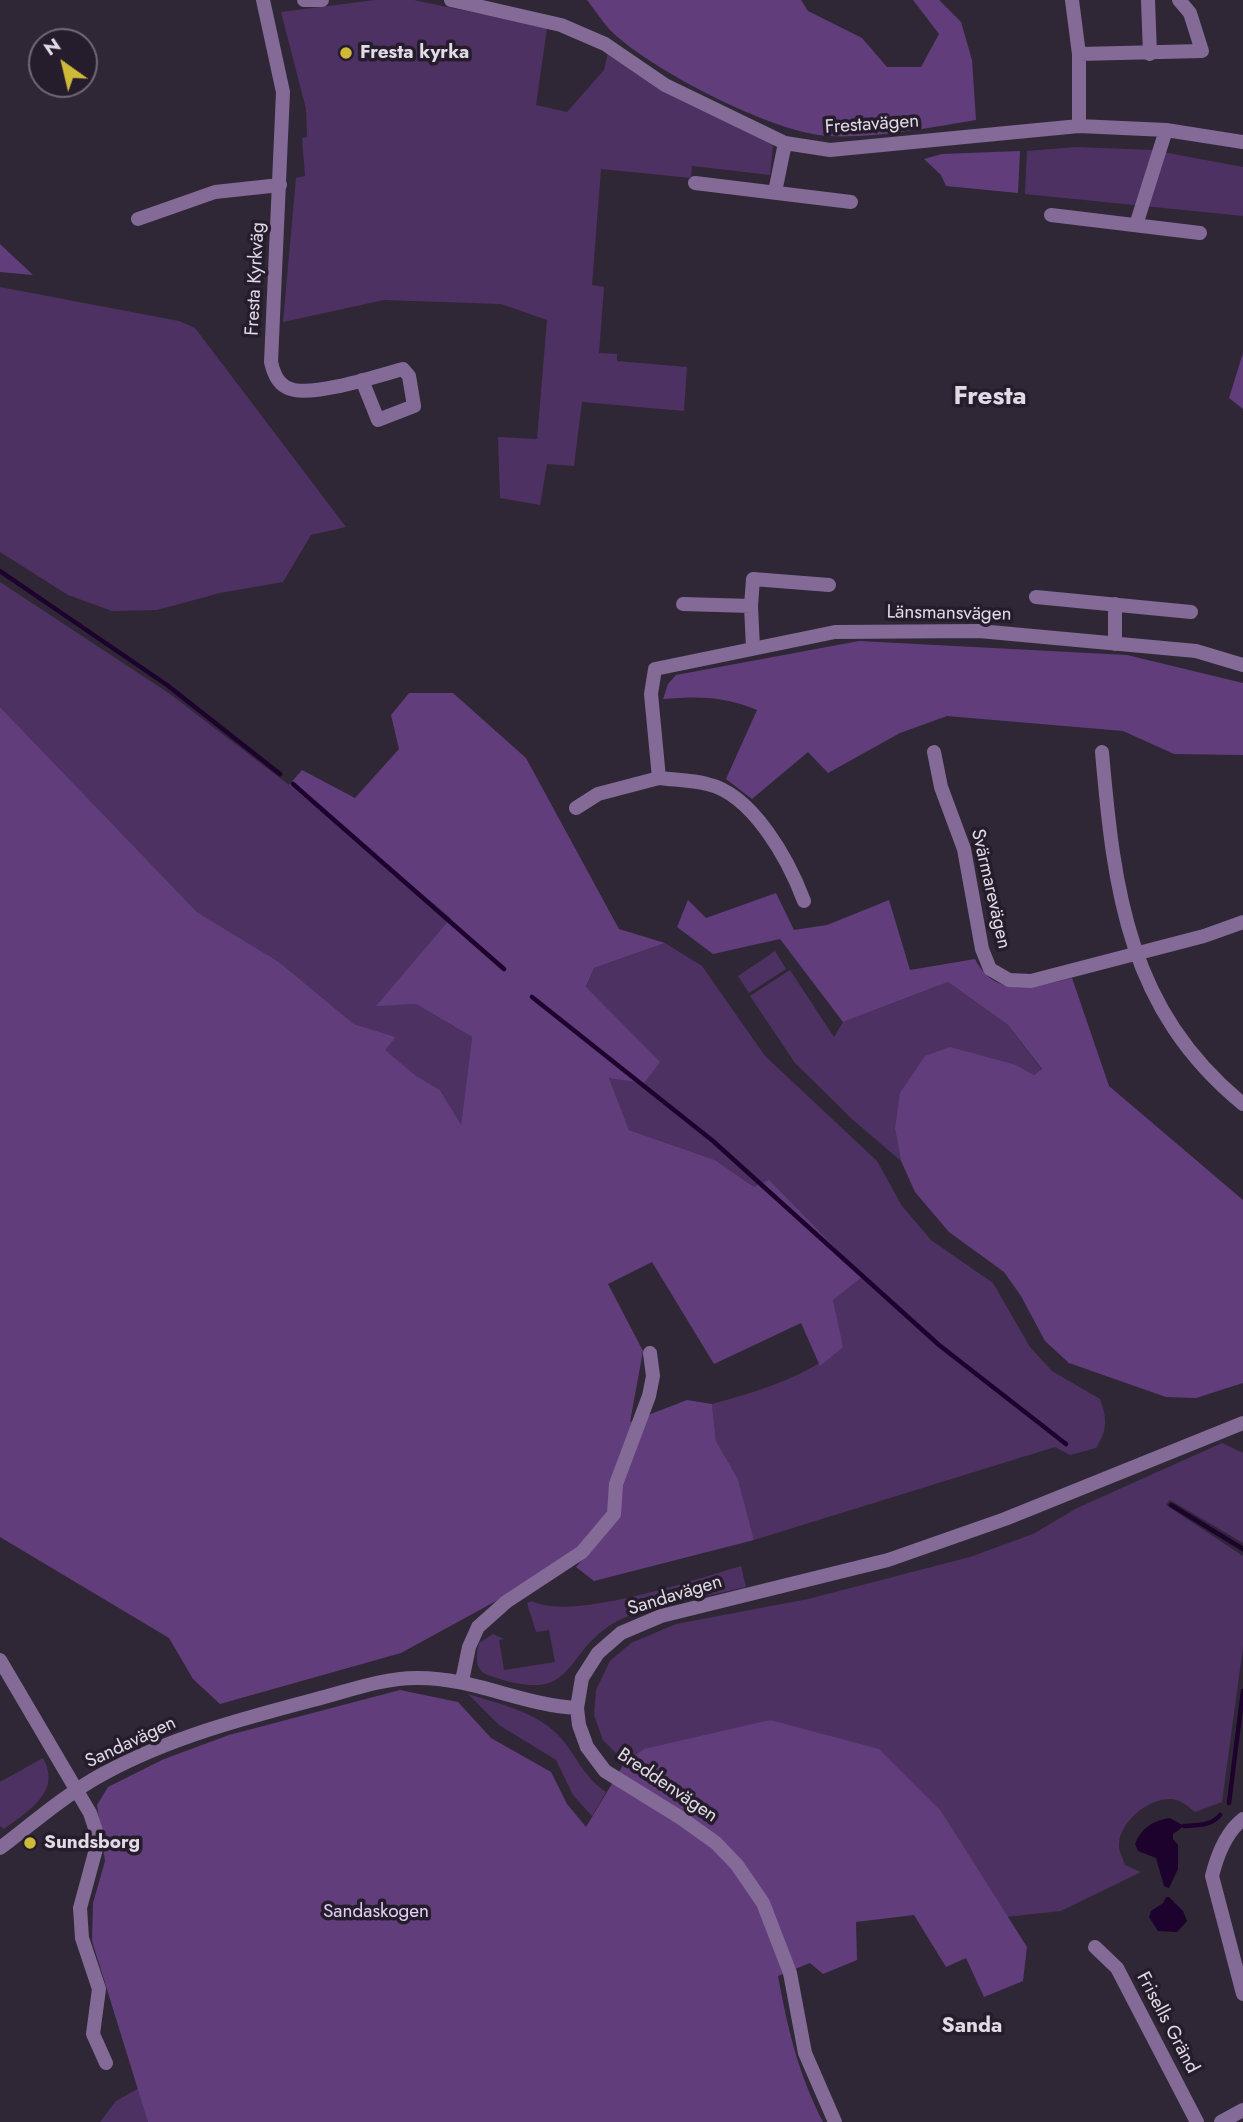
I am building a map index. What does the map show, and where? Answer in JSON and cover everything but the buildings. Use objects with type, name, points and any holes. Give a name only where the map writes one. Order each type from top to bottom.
[{"type":"street","name":"Fresta Kyrkväg","points":[[263,0],[283,92],[271,362],[274,374],[279,383],[294,390],[362,380]]},
{"type":"street","points":[[304,0],[322,0]]},
{"type":"street","name":"Frestavägen","points":[[451,0],[561,25],[605,44],[666,85],[785,143],[830,150],[1079,126],[1166,130],[1243,142]]},
{"type":"street","points":[[1072,0],[1079,54],[1079,126]]},
{"type":"street","points":[[1148,0],[1150,54]]},
{"type":"street","points":[[1079,54],[1202,51],[1190,13],[1179,0]]},
{"type":"street","points":[[1136,225],[1166,130]]},
{"type":"street","points":[[775,192],[785,143]]},
{"type":"street","points":[[695,183],[851,202]]},
{"type":"street","points":[[138,219],[215,192],[280,185]]},
{"type":"street","points":[[1051,215],[1200,233]]},
{"type":"street","points":[[753,648],[753,579],[829,585]]},
{"type":"street","points":[[1036,597],[1192,612]]},
{"type":"street","points":[[683,604],[751,607]]},
{"type":"street","points":[[1115,604],[1115,644]]},
{"type":"street","name":"Länsmansvägen","points":[[659,778],[651,694],[656,669],[835,632],[979,631],[1195,651],[1243,665]]},
{"type":"street","name":"Svärmarevägen","points":[[934,752],[941,787],[964,849],[982,949],[990,969],[1009,980],[1031,981],[1204,936],[1243,922]]},
{"type":"street","points":[[1102,752],[1111,856],[1135,953],[1144,978],[1177,1036],[1198,1062],[1243,1104]]},
{"type":"street","points":[[576,808],[598,794],[659,778],[709,784],[741,801],[791,866],[804,901]]},
{"type":"street","points":[[462,1681],[469,1647],[478,1627],[506,1602],[582,1552],[614,1514],[616,1484],[649,1396],[653,1376],[650,1353]]},
{"type":"street","name":"Sandavägen","points":[[0,1848],[103,1774],[168,1744],[241,1719],[386,1681],[416,1678],[462,1681],[556,1707],[577,1709],[582,1678],[598,1653],[631,1629],[661,1616],[888,1560],[1005,1519],[1243,1423]]},
{"type":"street","points":[[0,1660],[76,1791]]},
{"type":"street","name":"Breddenvägen","points":[[577,1709],[587,1747],[605,1771],[716,1843],[737,1866],[763,1903],[790,1973],[805,2053],[835,2122]]},
{"type":"street","name":"Sandavägen","points":[[76,1791],[96,1831],[93,1864],[80,1908],[82,1938],[99,1989],[93,2034],[106,2063]]},
{"type":"street","points":[[1243,1819],[1236,1824],[1216,1858],[1212,1876],[1243,1994]]},
{"type":"street","name":"Frisells Gränd","points":[[1095,1947],[1116,1968],[1197,2122]]},
{"type":"street","points":[[1221,2122],[1243,2110]]},
{"type":"shaded area","points":[[375,0],[414,0],[547,28],[536,105],[567,112],[604,70],[608,52],[773,144],[770,175],[692,166],[691,178],[601,169],[592,285],[604,287],[599,353],[617,354],[617,361],[687,367],[684,411],[582,402],[574,466],[547,464],[540,505],[500,498],[498,437],[537,439],[547,320],[501,304],[384,300],[283,322],[296,178],[305,176],[302,138],[307,137],[306,109],[281,12]]},
{"type":"shaded area","points":[[1076,147],[1152,150],[1243,167],[1243,216],[1025,194],[1027,151]]},
{"type":"shaded area","points":[[0,287],[179,321],[195,328],[346,527],[311,535],[283,582],[220,593],[157,610],[112,611],[68,595],[0,552]]},
{"type":"shaded area","points":[[0,582],[170,694],[289,785],[452,918],[377,1005],[416,1004],[472,1037],[461,1126],[440,1090],[415,1075],[384,1050],[396,1037],[354,1024],[279,962],[197,912],[0,707]]},
{"type":"shaded area","points":[[665,943],[702,966],[765,1056],[877,1161],[902,1206],[931,1240],[993,1283],[1030,1347],[1052,1371],[1100,1399],[1105,1424],[1096,1448],[1070,1455],[1055,1447],[754,1540],[738,1479],[716,1441],[712,1404],[763,1389],[797,1375],[842,1347],[833,1300],[754,1187],[715,1160],[629,1130],[609,1078],[586,988],[594,968]]},
{"type":"shaded area","points":[[775,951],[786,969],[749,993],[738,976]]},
{"type":"shaded area","points":[[790,970],[834,1037],[843,1022],[948,982],[1008,1025],[1042,1070],[1034,1075],[1016,1065],[895,1129],[901,1161],[852,1119],[795,1063],[750,996]]},
{"type":"shaded area","points":[[1222,1443],[1243,1453],[1243,1543],[1170,1500],[1166,1505],[1243,1556],[1243,1647],[1222,1802],[1195,1812],[1174,1799],[1162,1800],[1145,1807],[1130,1819],[1119,1843],[1125,1865],[1141,1872],[1061,1911],[1006,1917],[941,1811],[644,1749],[625,1762],[603,1740],[594,1715],[596,1690],[610,1661],[631,1643],[676,1624],[808,1599],[970,1557],[1033,1534],[1077,1508]]},
{"type":"shaded area","points":[[741,1566],[746,1587],[669,1604],[626,1617],[604,1629],[556,1680],[540,1685],[519,1684],[483,1673],[478,1666],[479,1643],[493,1634],[504,1639],[499,1640],[504,1670],[555,1662],[549,1630],[536,1632],[527,1603],[532,1601],[551,1606],[604,1603]]},
{"type":"shaded area","points":[[468,1694],[527,1714],[557,1734],[584,1771],[606,1792],[592,1816],[573,1795],[556,1760],[499,1725]]},
{"type":"shaded area","points":[[43,1758],[48,1770],[45,1791],[32,1808],[4,1829],[0,1826],[0,1782]]},
{"type":"shaded area","points":[[1170,1818],[1184,1826],[1173,1834],[1178,1845],[1178,1869],[1169,1888],[1164,1886],[1156,1858],[1138,1851],[1135,1844],[1149,1826]]},
{"type":"shaded area","points":[[1166,1897],[1183,1911],[1187,1921],[1177,1932],[1158,1931],[1149,1917],[1151,1911],[1163,1903]]},
{"type":"shaded area","points":[[139,2088],[148,2122],[100,2122],[116,2101]]},
{"type":"green space","points":[[587,0],[801,0],[808,11],[862,38],[887,67],[921,67],[939,34],[913,0],[939,0],[961,22],[972,60],[976,120],[863,136],[828,136],[776,124],[713,96],[653,63],[610,30]]},
{"type":"green space","points":[[1020,151],[1018,193],[946,186],[941,175],[924,159],[942,154]]},
{"type":"green space","points":[[0,244],[33,275],[0,272]]},
{"type":"green space","points":[[1243,353],[1243,409],[1229,398]]},
{"type":"green space","points":[[859,641],[1127,655],[1243,683],[1243,755],[1174,754],[1123,731],[947,716],[900,733],[828,773],[808,752],[752,799],[726,779],[757,710],[711,698],[663,699],[668,684],[676,675]]},
{"type":"green space","points":[[409,693],[453,693],[526,758],[619,929],[665,943],[594,968],[586,987],[660,1062],[644,1083],[609,1078],[629,1130],[715,1160],[754,1187],[769,1180],[863,1276],[833,1300],[843,1347],[820,1366],[801,1323],[714,1364],[652,1262],[608,1284],[643,1351],[630,1422],[687,1400],[712,1404],[716,1441],[738,1479],[754,1540],[594,1581],[576,1567],[612,1524],[529,1583],[401,1653],[220,1704],[193,1679],[169,1638],[0,1537],[0,707],[197,912],[279,962],[354,1024],[396,1037],[385,1050],[415,1075],[440,1090],[461,1125],[472,1037],[416,1004],[376,1006],[451,918],[289,785],[302,770],[355,798],[399,749],[391,715]]},
{"type":"green space","points":[[776,893],[794,930],[827,925],[889,900],[910,970],[975,959],[994,981],[1005,985],[1031,987],[1072,978],[1109,1086],[1243,1200],[1243,1383],[1196,1398],[1166,1397],[1069,1363],[1045,1341],[1021,1296],[1004,1272],[949,1232],[915,1192],[901,1161],[895,1129],[900,1093],[925,1056],[950,1047],[1016,1065],[1034,1075],[1042,1069],[1008,1025],[948,982],[843,1022],[780,939],[713,954],[677,927],[688,900],[706,918]]},
{"type":"green space","name":"Sandaskogen","points":[[400,1690],[458,1702],[491,1738],[551,1772],[567,1804],[586,1827],[625,1762],[644,1749],[770,1720],[879,1749],[941,1811],[1027,1947],[1023,1981],[984,1997],[966,1958],[946,1967],[914,1915],[856,1922],[857,1960],[823,1974],[810,1963],[778,1976],[795,2051],[823,2122],[148,2122],[92,1941],[93,1903],[105,1861],[97,1805],[108,1787],[164,1759],[229,1735]]},
{"type":"waterway","points":[[0,571],[167,685],[280,774]]},
{"type":"waterway","points":[[293,784],[504,969]]},
{"type":"waterway","points":[[532,997],[713,1141],[939,1345],[1066,1444]]},
{"type":"waterway","points":[[1171,1505],[1243,1549]]},
{"type":"waterway","points":[[1229,1803],[1243,1691]]},
{"type":"waterway","points":[[1184,1826],[1208,1823],[1220,1815]]},
{"type":"place","name":"Fresta kyrka","points":[[346,53]]},
{"type":"place","name":"Sundsborg","points":[[30,1843]]},
{"type":"district","name":"Fresta","points":[[990,398]]},
{"type":"district","name":"Sanda","points":[[972,2027]]}]
